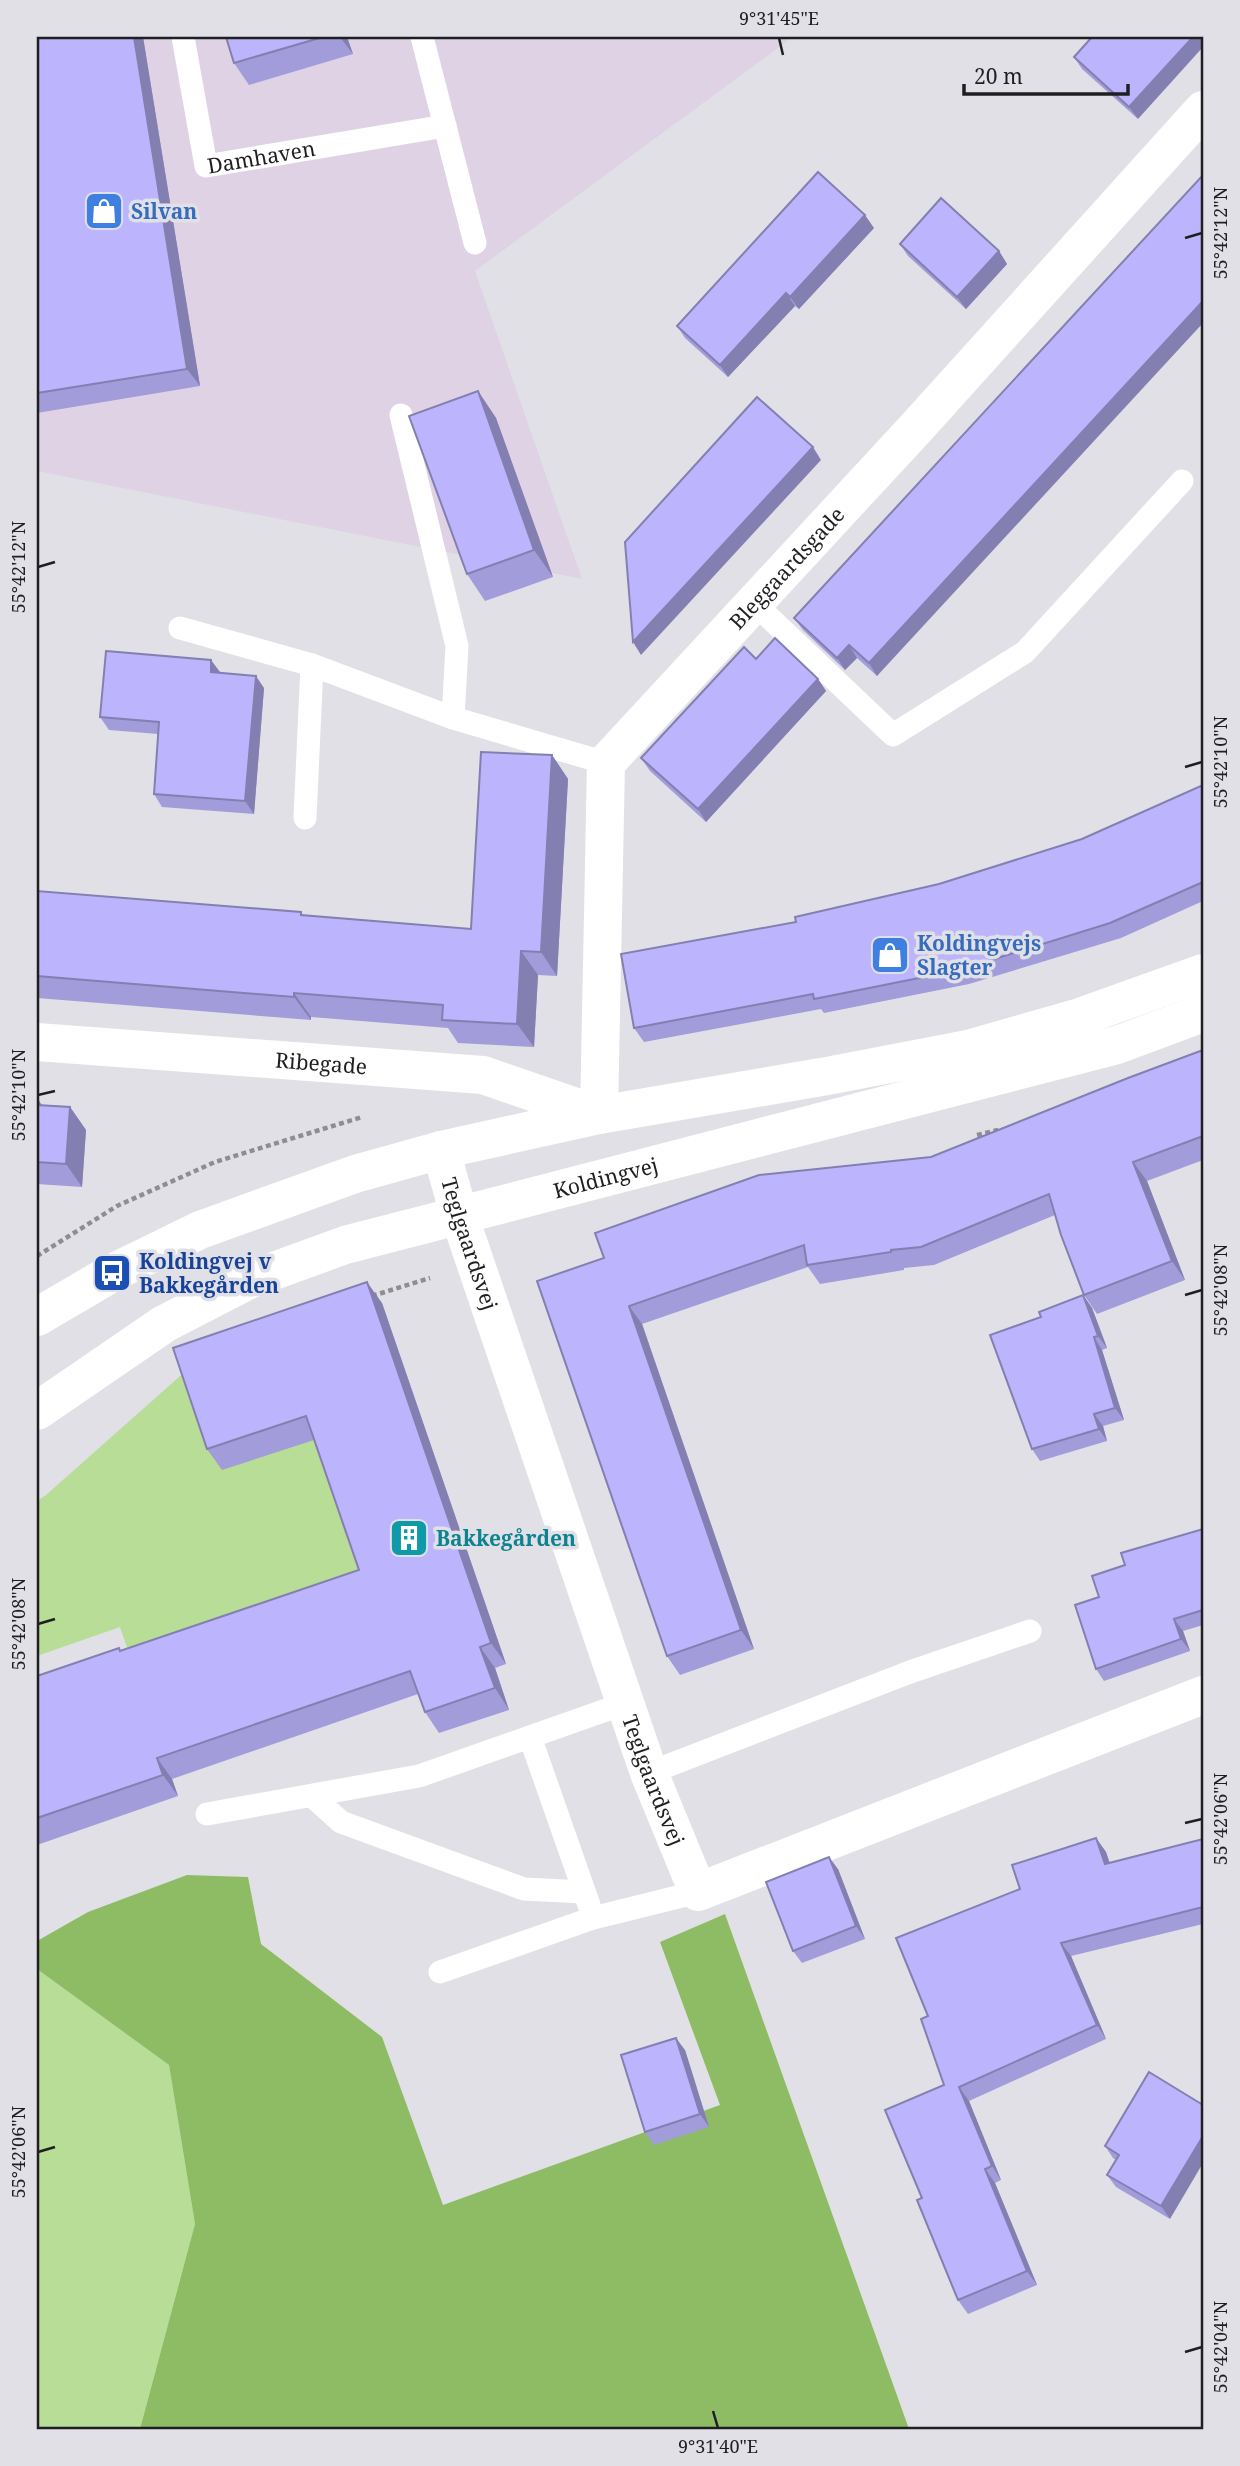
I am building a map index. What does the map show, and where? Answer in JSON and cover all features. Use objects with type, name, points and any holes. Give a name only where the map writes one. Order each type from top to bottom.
[{"type":"street","name":"Bleggaardsgade","points":[[606,763],[916,428],[1203,110]]},
{"type":"street","points":[[599,1115],[606,763]]},
{"type":"street","points":[[37,1317],[112,1273],[200,1230],[355,1174],[441,1150],[599,1115],[968,1049],[1080,1017],[1203,973]]},
{"type":"street","name":"Koldingvej","points":[[37,1411],[164,1324],[249,1280],[345,1245],[1118,1045],[1203,1013]]},
{"type":"street","name":"Ribegade","points":[[37,1042],[483,1075],[599,1115]]},
{"type":"street","name":"Teglgaardsvej","points":[[441,1150],[475,1264],[649,1773],[698,1892]]},
{"type":"street","points":[[698,1892],[1203,1695]]},
{"type":"lane","name":"Damhaven","points":[[183,37],[206,166],[445,127]]},
{"type":"lane","points":[[422,37],[475,243]]},
{"type":"lane","points":[[401,415],[457,646],[453,718]]},
{"type":"lane","points":[[753,602],[893,735],[1025,652],[1182,481]]},
{"type":"lane","points":[[180,628],[312,665],[453,718],[606,763]]},
{"type":"lane","points":[[305,818],[312,665]]},
{"type":"lane","points":[[649,1773],[910,1672],[1030,1631]]},
{"type":"lane","points":[[207,1814],[419,1776],[626,1703]]},
{"type":"lane","points":[[530,1737],[593,1918]]},
{"type":"lane","points":[[312,1796],[341,1822],[524,1889],[584,1892]]},
{"type":"lane","points":[[440,1972],[593,1918],[698,1892]]},
{"type":"path","points":[[970,1137],[1011,1127]]},
{"type":"path","points":[[365,1298],[475,1264]]},
{"type":"shaded area","points":[[37,37],[793,37],[475,271],[582,579],[37,471]]},
{"type":"green space","points":[[188,1369],[316,1424],[378,1605],[144,1697],[120,1627],[37,1656],[37,1501]]},
{"type":"green space","points":[[187,1875],[248,1877],[261,1944],[382,2037],[443,2205],[720,2105],[660,1942],[725,1914],[909,2429],[140,2429],[195,2224],[169,2065],[37,1969],[37,1941],[88,1912]]},
{"type":"green space","points":[[37,1969],[169,2065],[195,2224],[140,2429],[37,2429]]},
{"type":"building","name":"Silvan","points":[[37,37],[134,37],[187,369],[37,393]]},
{"type":"building","points":[[226,37],[323,37],[234,63]]},
{"type":"building","points":[[1092,37],[1193,37],[1129,107],[1074,57]]},
{"type":"building","points":[[818,172],[865,215],[790,297],[786,293],[720,365],[677,326]]},
{"type":"building","points":[[1203,175],[1203,301],[869,663],[849,645],[837,658],[794,618]]},
{"type":"building","points":[[941,198],[999,251],[957,297],[900,244]]},
{"type":"building","points":[[478,391],[534,550],[467,574],[409,416]]},
{"type":"building","points":[[757,397],[813,447],[633,642],[625,542]]},
{"type":"building","points":[[775,638],[818,679],[698,809],[641,758],[744,647],[756,659]]},
{"type":"building","points":[[106,651],[211,660],[211,672],[256,676],[245,801],[154,794],[159,722],[100,717]]},
{"type":"building","points":[[481,752],[552,755],[541,952],[521,951],[517,1024],[442,1020],[443,1005],[294,993],[294,997],[37,976],[37,891],[301,912],[301,915],[471,929]]},
{"type":"building","points":[[1203,785],[1203,882],[1110,923],[959,970],[814,999],[813,994],[634,1028],[621,954],[796,922],[795,917],[939,884],[1082,839]]},
{"type":"building","points":[[1203,1050],[1203,1136],[1133,1162],[1172,1261],[1084,1295],[1049,1194],[921,1247],[807,1265],[804,1245],[629,1306],[741,1630],[667,1656],[537,1281],[604,1258],[595,1233],[759,1175],[931,1157]]},
{"type":"building","points":[[37,1105],[70,1107],[66,1164],[37,1162]]},
{"type":"building","name":"Bakkegården","points":[[367,1282],[491,1643],[480,1647],[495,1688],[425,1712],[410,1671],[157,1758],[163,1775],[37,1818],[37,1676],[119,1648],[120,1651],[359,1570],[306,1416],[207,1449],[173,1348]]},
{"type":"building","points":[[1083,1295],[1098,1336],[1094,1337],[1115,1408],[1094,1414],[1099,1429],[1032,1449],[990,1335],[1041,1317],[1039,1312]]},
{"type":"building","points":[[1203,1529],[1203,1610],[1174,1619],[1181,1639],[1096,1669],[1075,1605],[1099,1597],[1092,1576],[1125,1565],[1121,1553]]},
{"type":"building","points":[[1096,1838],[1105,1864],[1203,1839],[1203,1907],[1061,1943],[1097,2025],[959,2087],[992,2166],[985,2169],[1027,2271],[958,2300],[917,2200],[922,2198],[885,2110],[944,2085],[921,2019],[928,2016],[896,1938],[1020,1889],[1012,1865]]},
{"type":"building","points":[[829,1857],[856,1926],[793,1951],[766,1882]]},
{"type":"building","points":[[676,2038],[700,2114],[645,2132],[621,2055]]},
{"type":"building","points":[[1149,2072],[1203,2105],[1203,2136],[1161,2206],[1107,2175],[1119,2155],[1105,2146]]},
{"type":"place","name":"Silvan","points":[[104,211]]},
{"type":"place","name":"Koldingvejs Slagter","points":[[890,955]]},
{"type":"place","name":"Koldingvej v Bakkegården","points":[[112,1273]]},
{"type":"place","name":"Bakkegården","points":[[409,1538]]}]
